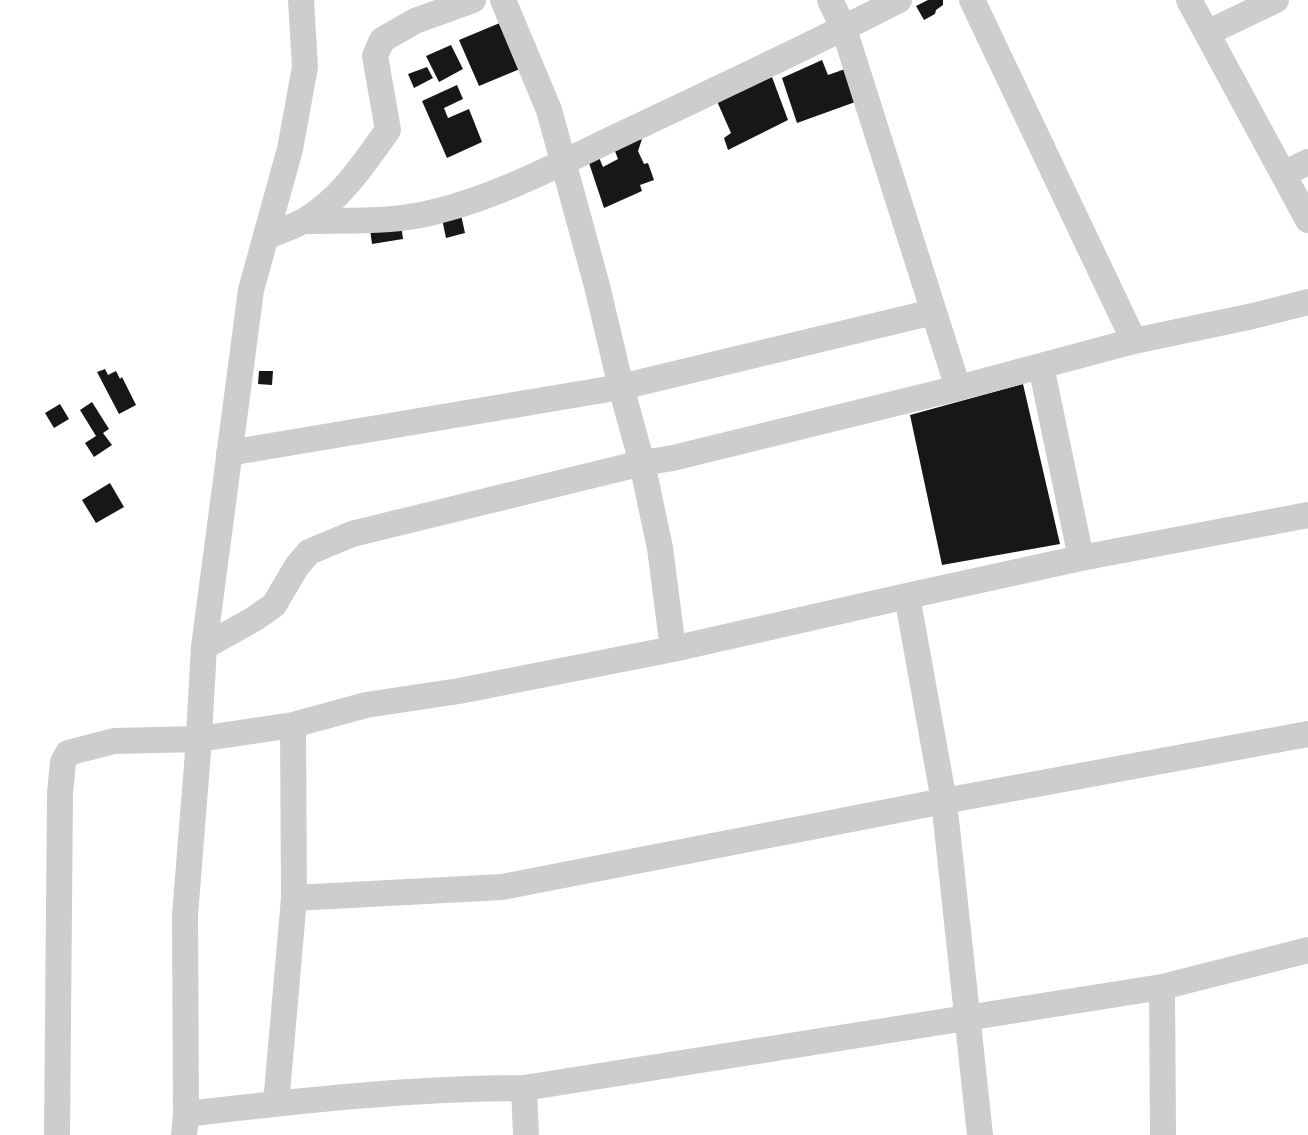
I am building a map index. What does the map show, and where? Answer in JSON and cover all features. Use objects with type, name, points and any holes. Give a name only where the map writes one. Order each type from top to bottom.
[{"type":"street","points":[[301,0],[305,67],[290,149],[251,290],[204,647],[185,915],[185,1124],[276,1104],[465,1088],[524,1088],[1162,987],[1308,950]]},
{"type":"street","points":[[266,237],[305,221],[329,204],[353,178],[388,130],[375,56],[382,40],[415,21],[473,0]]},
{"type":"street","points":[[503,0],[549,110],[597,286],[660,548],[673,649]]},
{"type":"street","points":[[830,0],[844,29],[958,388]]},
{"type":"street","points":[[305,221],[393,220],[438,211],[482,197],[844,29],[899,0]]},
{"type":"street","points":[[972,0],[1134,341]]},
{"type":"street","points":[[1189,0],[1308,220]]},
{"type":"street","points":[[1207,33],[1276,0]]},
{"type":"street","points":[[1283,174],[1308,162]]},
{"type":"street","points":[[204,647],[274,605],[309,552],[352,534],[958,388],[1134,341],[1308,302]]},
{"type":"street","points":[[229,453],[621,387],[933,312]]},
{"type":"street","points":[[1041,366],[1081,558]]},
{"type":"street","points":[[57,1135],[60,793],[63,762],[68,753],[114,741],[199,739],[293,725],[366,705],[459,691],[673,649],[1081,558],[1308,515]]},
{"type":"street","points":[[907,596],[944,801],[980,1135]]},
{"type":"street","points":[[276,1104],[294,898],[293,725]]},
{"type":"street","points":[[294,898],[502,887],[1308,734]]},
{"type":"street","points":[[1162,987],[1163,1135]]},
{"type":"street","points":[[524,1088],[526,1135]]},
{"type":"building","points":[[928,0],[943,0],[943,5],[924,20],[916,6]]},
{"type":"building","points":[[507,20],[527,66],[479,86],[459,40]]},
{"type":"building","points":[[451,45],[463,69],[439,82],[426,56]]},
{"type":"building","points":[[822,60],[828,75],[848,68],[858,101],[797,123],[782,78]]},
{"type":"building","points":[[427,67],[433,78],[414,88],[408,74]]},
{"type":"building","points":[[772,77],[788,120],[728,150],[724,138],[731,133],[716,99]]},
{"type":"building","points":[[457,85],[463,99],[444,108],[448,118],[469,109],[482,142],[447,158],[422,101]]},
{"type":"building","points":[[642,139],[638,151],[644,164],[648,163],[654,180],[640,185],[642,191],[604,208],[588,160],[598,155],[603,167],[618,159],[613,146]]},
{"type":"building","points":[[460,210],[465,233],[446,238],[441,214]]},
{"type":"building","points":[[401,224],[403,239],[372,244],[370,229]]},
{"type":"building","points":[[105,369],[108,375],[116,371],[120,379],[122,377],[136,405],[119,414],[97,372]]},
{"type":"building","points":[[259,371],[273,371],[272,385],[258,384]]},
{"type":"building","points":[[1023,384],[1060,544],[942,565],[910,415]]},
{"type":"building","points":[[92,402],[109,429],[103,433],[112,445],[94,457],[85,443],[96,436],[80,410]]},
{"type":"building","points":[[60,404],[69,419],[54,428],[45,413]]},
{"type":"building","points":[[110,483],[124,507],[96,523],[82,500]]}]
